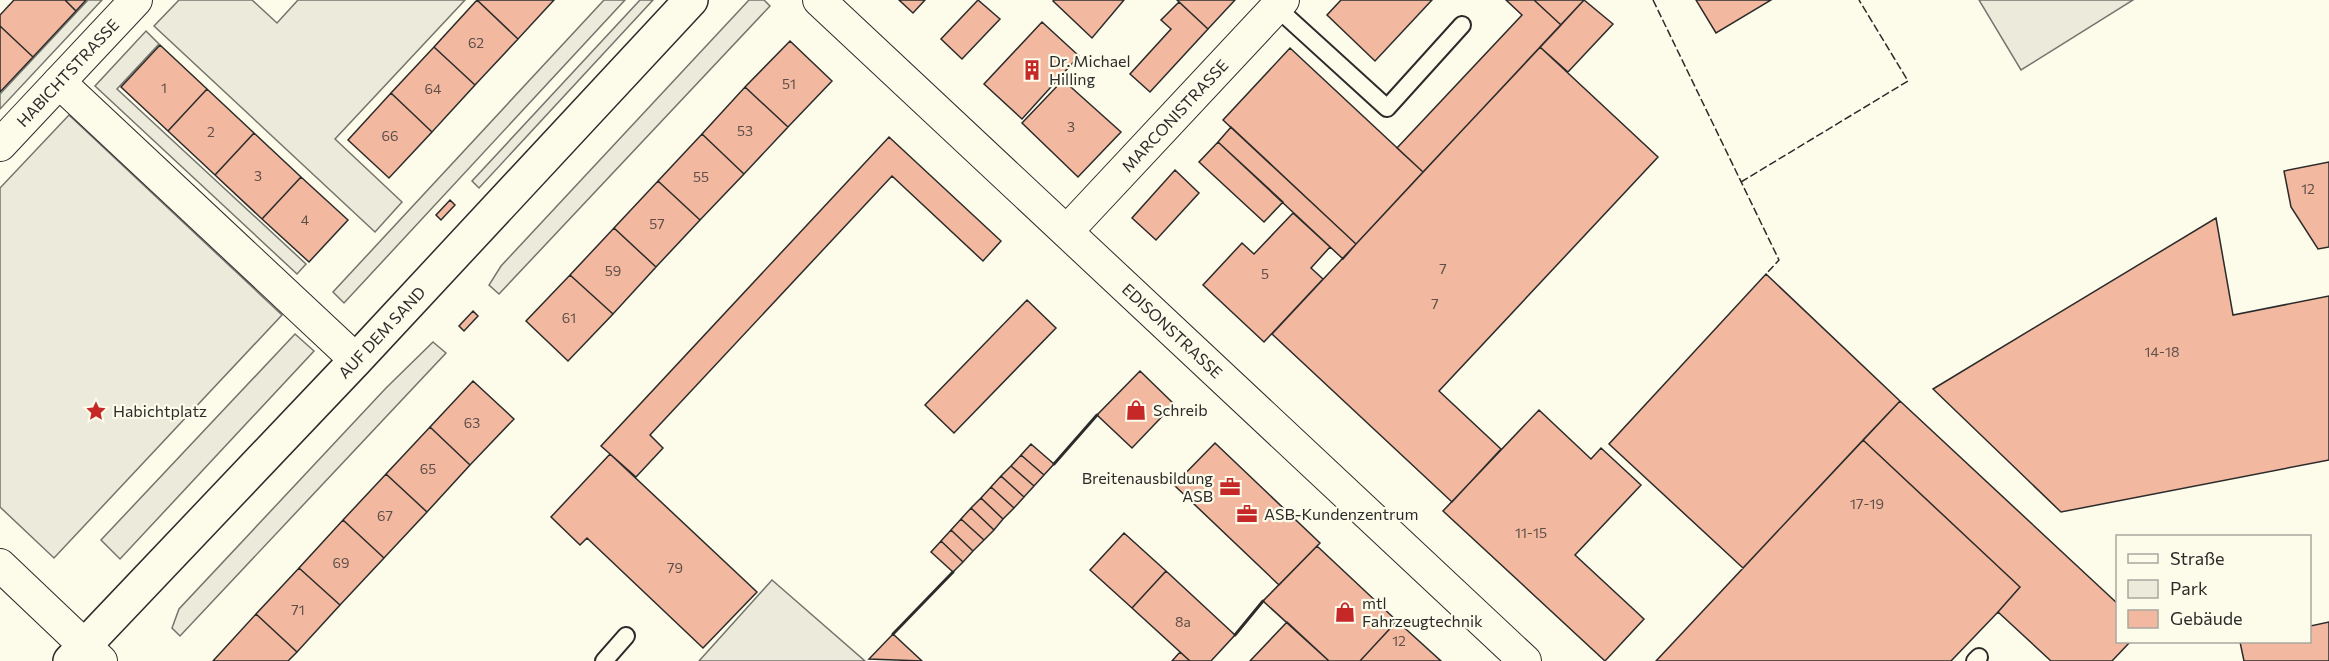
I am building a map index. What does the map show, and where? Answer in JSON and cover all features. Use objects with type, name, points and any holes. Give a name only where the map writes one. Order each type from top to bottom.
[{"type":"street","name":"HABICHTSTRASSE","points":[[0,145],[136,0]]},
{"type":"street","name":"AUF DEM SAND","points":[[85,656],[691,0]]},
{"type":"street","name":"EDISONSTRASSE","points":[[819,0],[1525,661]]},
{"type":"street","name":"MARCONISTRASSE","points":[[1067,231],[1279,4]]},
{"type":"street","points":[[58,82],[356,360]]},
{"type":"street","points":[[0,566],[85,656]]},
{"type":"lane","points":[[1279,4],[1387,108],[1462,25]]},
{"type":"lane","points":[[604,661],[626,636]]},
{"type":"green space","points":[[88,0],[102,0],[0,109],[0,94]]},
{"type":"green space","points":[[179,0],[252,0],[277,23],[298,0],[465,0],[335,139],[402,202],[375,232],[154,26]]},
{"type":"green space","points":[[604,0],[625,0],[344,303],[333,292]]},
{"type":"green space","points":[[749,0],[764,0],[770,6],[499,294],[489,285],[501,266]]},
{"type":"green space","points":[[146,31],[159,44],[117,89],[306,264],[297,274],[95,86]]},
{"type":"green space","points":[[295,334],[314,351],[120,559],[101,540]]},
{"type":"green space","points":[[433,342],[446,353],[180,636],[172,628],[179,609],[386,388]]},
{"type":"green space","points":[[772,580],[865,661],[699,661]]},
{"type":"shaded area","points":[[640,0],[653,0],[479,188],[472,181]]},
{"type":"shaded area","points":[[1979,0],[2133,0],[2021,70]]},
{"type":"shaded area","name":"Habichtplatz","points":[[69,115],[282,315],[54,558],[0,507],[0,188]]},
{"type":"building","points":[[14,0],[65,0],[76,11],[33,57],[0,26],[0,15]]},
{"type":"building","points":[[65,0],[86,0],[76,11]]},
{"type":"building","points":[[477,0],[554,0],[518,39]]},
{"type":"building","points":[[477,0],[518,39],[475,85],[434,47]]},
{"type":"building","points":[[899,0],[925,0],[913,13]]},
{"type":"building","points":[[978,0],[1000,19],[962,59],[941,39]]},
{"type":"building","points":[[1054,0],[1124,0],[1092,38]]},
{"type":"building","points":[[1177,0],[1235,0],[1208,29]]},
{"type":"building","points":[[1341,0],[1432,0],[1375,61],[1327,15]]},
{"type":"building","points":[[1506,0],[1534,0],[1561,25],[1423,172],[1397,148],[1522,15]]},
{"type":"building","points":[[1534,0],[1584,0],[1561,25]]},
{"type":"building","points":[[1584,0],[1613,24],[1568,72],[1540,47]]},
{"type":"building","points":[[1696,0],[1771,0],[1716,33]]},
{"type":"building","points":[[1179,2],[1208,29],[1150,92],[1130,74],[1171,29],[1161,20]]},
{"type":"building","name":"Dr. Michael Hilling","points":[[1042,22],[1079,56],[1022,119],[984,84]]},
{"type":"building","points":[[0,26],[33,57],[0,92]]},
{"type":"building","points":[[790,41],[832,81],[788,127],[745,87]]},
{"type":"building","points":[[160,45],[207,89],[168,131],[121,87]]},
{"type":"building","points":[[434,47],[475,85],[432,132],[391,93]]},
{"type":"building","points":[[1540,47],[1658,157],[1439,391],[1501,449],[1452,502],[1272,334]]},
{"type":"building","points":[[1290,48],[1423,172],[1356,244],[1223,120]]},
{"type":"building","points":[[1063,80],[1121,132],[1078,177],[1022,123]]},
{"type":"building","points":[[745,87],[788,127],[744,174],[702,134]]},
{"type":"building","points":[[207,89],[254,133],[215,175],[168,131]]},
{"type":"building","points":[[391,93],[432,132],[389,178],[348,140]]},
{"type":"building","points":[[1231,127],[1356,244],[1343,259],[1218,142]]},
{"type":"building","points":[[254,133],[301,177],[262,219],[215,175]]},
{"type":"building","points":[[702,134],[744,174],[700,220],[658,181]]},
{"type":"building","points":[[889,137],[1001,241],[983,261],[892,176],[650,435],[663,448],[636,477],[601,446]]},
{"type":"building","points":[[1218,142],[1283,202],[1264,222],[1199,162]]},
{"type":"building","points":[[2329,162],[2329,247],[2318,249],[2291,207],[2284,171]]},
{"type":"building","points":[[1175,170],[1199,193],[1156,240],[1132,218]]},
{"type":"building","points":[[301,177],[348,220],[309,262],[262,219]]},
{"type":"building","points":[[658,181],[700,220],[656,267],[614,228]]},
{"type":"building","points":[[450,200],[455,205],[441,220],[436,215]]},
{"type":"building","points":[[1293,213],[1330,247],[1311,268],[1323,279],[1264,342],[1203,285],[1242,243],[1254,254]]},
{"type":"building","points":[[2216,218],[2233,315],[2329,296],[2329,460],[2061,512],[1933,389]]},
{"type":"building","points":[[614,228],[656,267],[613,314],[570,275]]},
{"type":"building","points":[[1766,274],[1900,401],[1743,568],[1609,444]]},
{"type":"building","points":[[570,275],[613,314],[568,361],[526,321]]},
{"type":"building","points":[[1027,300],[1056,328],[954,433],[925,405]]},
{"type":"building","points":[[473,311],[478,316],[464,331],[459,326]]},
{"type":"building","name":"Schreib","points":[[1140,371],[1174,404],[1132,448],[1097,415]]},
{"type":"building","points":[[473,381],[514,419],[470,465],[430,427]]},
{"type":"building","points":[[1900,401],[2116,602],[2116,643],[2129,643],[2112,661],[2051,661],[1998,612],[2020,587],[1863,440]]},
{"type":"building","points":[[1539,410],[1591,459],[1601,448],[1641,485],[1575,555],[1644,619],[1605,661],[1443,511]]},
{"type":"building","points":[[430,427],[470,465],[427,512],[386,474]]},
{"type":"building","points":[[1863,440],[2020,587],[1998,612],[1951,661],[1656,661]]},
{"type":"building","name":"ASB-Kundenzentrum","points":[[1215,443],[1320,543],[1279,585],[1174,485]]},
{"type":"building","points":[[1031,444],[1054,464],[1044,475],[1021,455]]},
{"type":"building","points":[[610,454],[757,592],[703,648],[587,538],[580,545],[551,517]]},
{"type":"building","points":[[1021,455],[1044,475],[1034,486],[1011,466]]},
{"type":"building","points":[[1011,466],[1034,486],[1024,497],[1001,476]]},
{"type":"building","points":[[386,474],[427,512],[384,558],[343,520]]},
{"type":"building","points":[[1001,476],[1024,497],[1014,508],[991,487]]},
{"type":"building","points":[[991,487],[1014,508],[1003,519],[981,498]]},
{"type":"building","points":[[981,498],[1003,519],[994,530],[971,508]]},
{"type":"building","points":[[971,508],[994,530],[984,540],[961,519]]},
{"type":"building","points":[[961,519],[984,540],[973,551],[951,530]]},
{"type":"building","points":[[343,520],[384,558],[340,605],[299,568]]},
{"type":"building","points":[[951,530],[973,551],[963,562],[941,541]]},
{"type":"building","points":[[1124,533],[1166,571],[1132,608],[1090,570]]},
{"type":"building","points":[[941,541],[963,562],[953,572],[931,552]]},
{"type":"building","points":[[1317,546],[1397,621],[1360,661],[1329,661],[1263,601]]},
{"type":"building","points":[[299,568],[340,605],[297,652],[256,614]]},
{"type":"building","points":[[1166,571],[1235,635],[1211,661],[1190,661],[1132,608]]},
{"type":"building","points":[[256,614],[297,652],[288,661],[213,661]]},
{"type":"building","points":[[1397,621],[1441,661],[1360,661]]},
{"type":"building","points":[[1287,622],[1329,661],[1250,661]]},
{"type":"building","points":[[2329,622],[2329,661],[2244,661],[2240,643],[2311,643],[2311,626]]},
{"type":"building","points":[[893,634],[922,661],[869,659]]},
{"type":"building","points":[[1180,652],[1190,661],[1172,661]]},
{"type":"fence","points":[[1653,0],[1779,260],[1766,274]]},
{"type":"fence","points":[[1741,182],[1908,81],[1859,0]]},
{"type":"wall","points":[[1054,464],[1097,415]]},
{"type":"wall","points":[[893,634],[953,572]]},
{"type":"wall","points":[[1235,635],[1263,601]]},
{"type":"place","name":"Dr. Michael Hilling","points":[[1032,70]]},
{"type":"place","name":"Schreib","points":[[1136,410]]},
{"type":"place","name":"Habichtplatz","points":[[96,411]]},
{"type":"place","name":"Breitenausbildung ASB","points":[[1230,487]]},
{"type":"place","name":"ASB-Kundenzentrum","points":[[1247,514]]},
{"type":"place","name":"mtl Fahrzeugtechnik","points":[[1345,612]]}]
